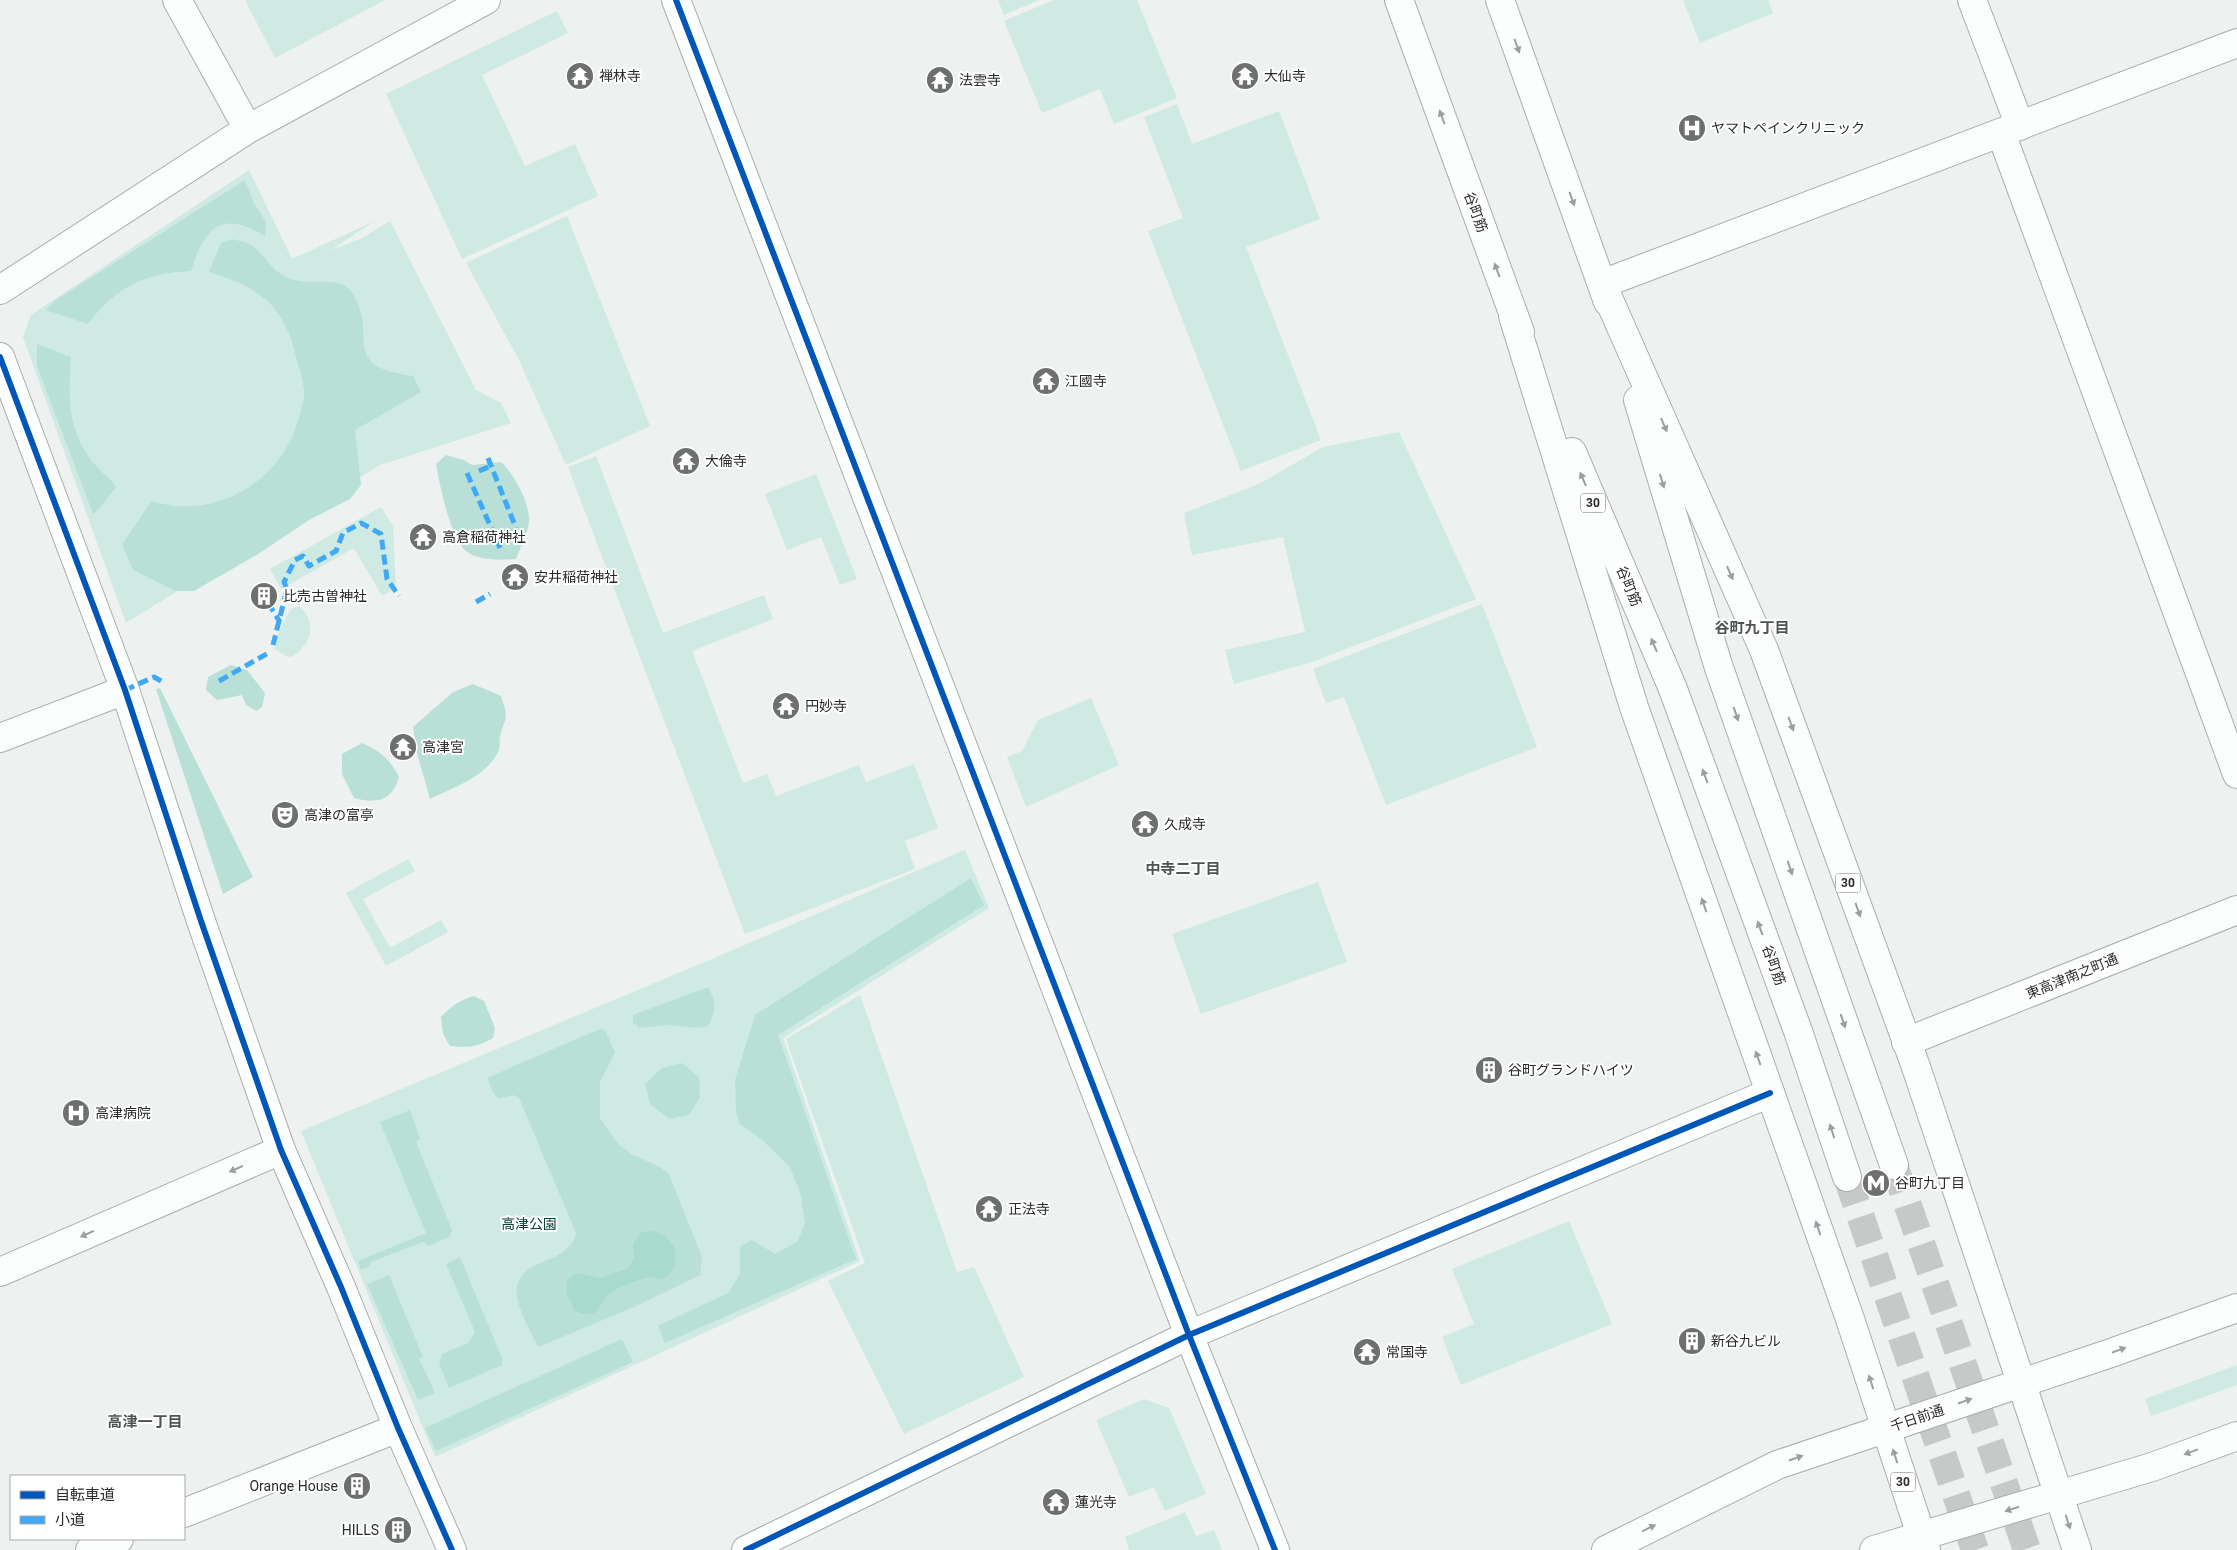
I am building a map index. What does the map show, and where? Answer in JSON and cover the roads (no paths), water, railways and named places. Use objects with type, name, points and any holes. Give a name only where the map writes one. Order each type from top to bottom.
[{"type":"street","points":[[177,0],[248,129]]},
{"type":"street","points":[[0,290],[248,129],[486,0]]},
{"type":"street","points":[[676,0],[1189,1335],[1275,1550]]},
{"type":"street","name":"谷町筋","points":[[1399,0],[1513,316],[1673,690],[1799,1034],[1847,1177]]},
{"type":"street","name":"30","points":[[1500,0],[1602,284],[1719,668],[1894,1164]]},
{"type":"street","points":[[1972,0],[2010,130],[2237,774]]},
{"type":"street","points":[[1602,284],[2237,43]]},
{"type":"street","name":"30","points":[[1602,284],[1764,650],[1906,1042],[2077,1550]]},
{"type":"street","name":"30","points":[[1513,316],[1634,706],[1850,1319],[1923,1543]]},
{"type":"street","points":[[0,357],[125,690],[200,921],[281,1150],[341,1287],[398,1428],[452,1550]]},
{"type":"street","points":[[0,738],[125,690]]},
{"type":"street","name":"東高津南之町通","points":[[1906,1042],[2237,910]]},
{"type":"street","points":[[746,1550],[1189,1335],[1770,1093]]},
{"type":"street","points":[[0,1272],[281,1150]]},
{"type":"street","name":"千日前通","points":[[1606,1550],[1777,1465],[2237,1308]]},
{"type":"street","points":[[185,1513],[398,1428]]},
{"type":"street","points":[[1874,1550],[1923,1543],[2059,1495],[2152,1467],[2237,1436]]},
{"type":"street","points":[[90,1550],[115,1540]]},
{"type":"tunnel","points":[[1894,1165],[2027,1550]]},
{"type":"tunnel","points":[[1847,1177],[1975,1550]]},
{"type":"place","name":"禅林寺","points":[[580,76]]},
{"type":"place","name":"大仙寺","points":[[1245,76]]},
{"type":"place","name":"法雲寺","points":[[940,80]]},
{"type":"place","name":"ヤマトペインクリニック","points":[[1692,128]]},
{"type":"place","name":"江國寺","points":[[1046,381]]},
{"type":"place","name":"大倫寺","points":[[686,461]]},
{"type":"place","name":"高倉稲荷神社","points":[[423,537]]},
{"type":"place","name":"安井稲荷神社","points":[[515,577]]},
{"type":"place","name":"比売古曽神社","points":[[264,596]]},
{"type":"place","name":"円妙寺","points":[[786,706]]},
{"type":"place","name":"高津宮","points":[[403,747]]},
{"type":"place","name":"高津の富亭","points":[[285,815]]},
{"type":"place","name":"久成寺","points":[[1145,824]]},
{"type":"place","name":"谷町グランドハイツ","points":[[1489,1070]]},
{"type":"place","name":"高津病院","points":[[76,1113]]},
{"type":"place","name":"谷町九丁目","points":[[1876,1183]]},
{"type":"place","name":"正法寺","points":[[989,1209]]},
{"type":"place","name":"新谷九ビル","points":[[1692,1341]]},
{"type":"place","name":"常国寺","points":[[1367,1352]]},
{"type":"place","name":"Orange House","points":[[357,1486]]},
{"type":"place","name":"蓮光寺","points":[[1056,1502]]},
{"type":"place","name":"HILLS","points":[[398,1530]]},
{"type":"district","name":"谷町九丁目","points":[[1752,628]]},
{"type":"district","name":"中寺二丁目","points":[[1183,869]]},
{"type":"district","name":"高津一丁目","points":[[145,1422]]},
{"type":"park label","name":"高津公園","points":[[529,1224]]}]
